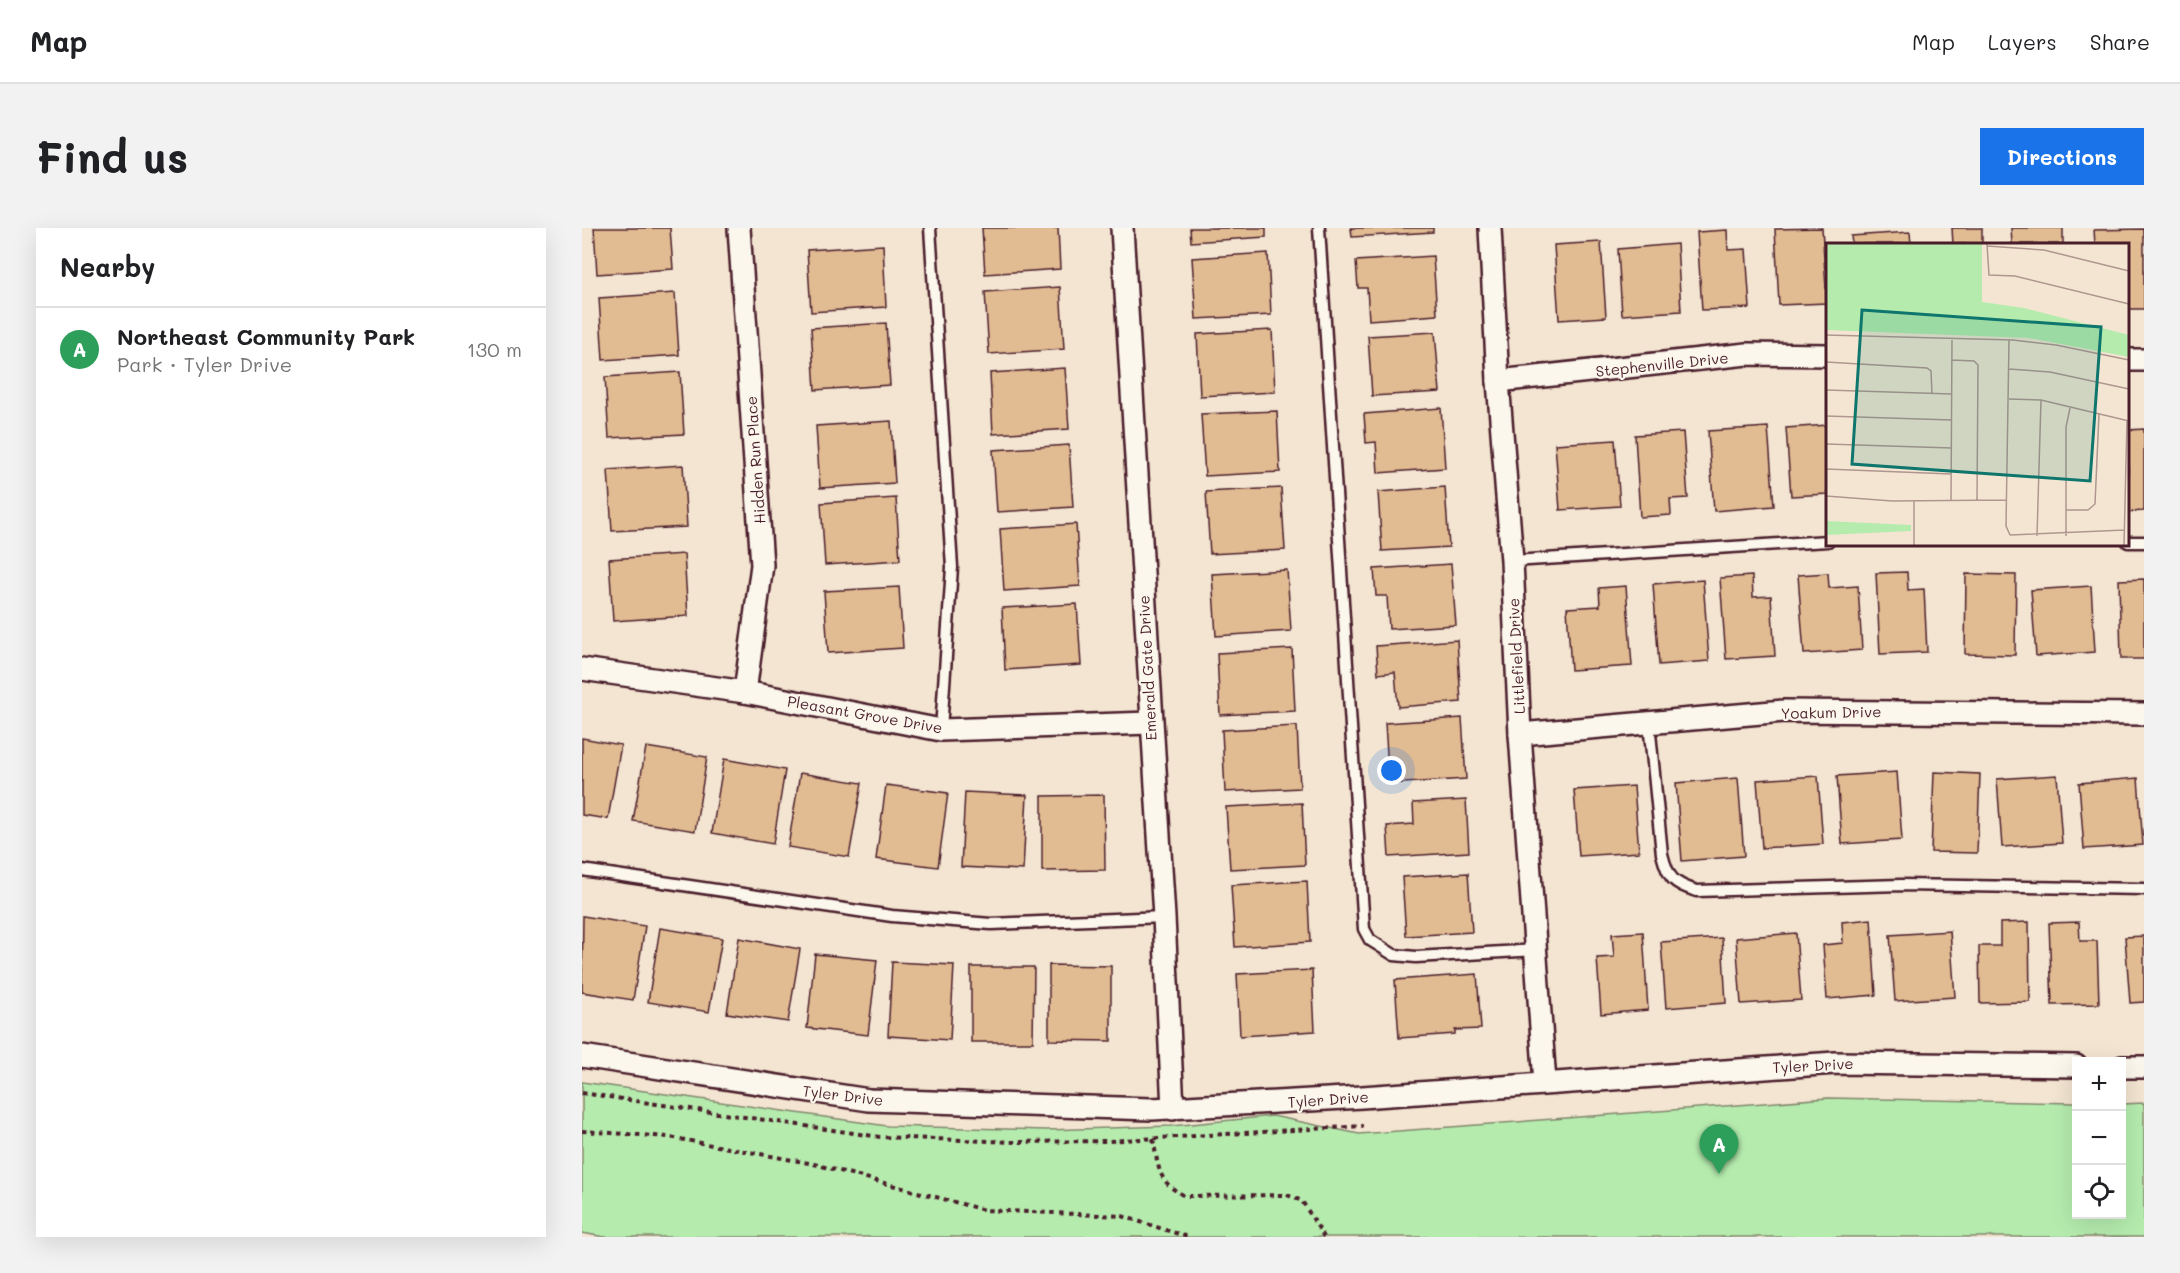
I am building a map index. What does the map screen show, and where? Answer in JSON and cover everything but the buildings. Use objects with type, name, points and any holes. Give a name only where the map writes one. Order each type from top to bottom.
[{"type":"street","name":"Hidden Run Place","points":[[740,228],[762,565],[745,692]]},
{"type":"street","name":"Emerald Gate Drive","points":[[1122,228],[1150,723],[1164,917],[1173,1109]]},
{"type":"street","name":"Littlefield Drive","points":[[1490,228],[1498,381],[1512,561],[1520,734],[1545,1083]]},
{"type":"street","name":"Stephenville Drive","points":[[1498,381],[1748,354],[1826,355]]},
{"type":"street","name":"Pleasant Grove Drive","points":[[582,669],[745,692],[941,730],[1150,723]]},
{"type":"street","name":"Yoakum Drive","points":[[1520,734],[1784,711],[2144,714]]},
{"type":"street","name":"Tyler Drive","points":[[582,1056],[869,1100],[1173,1109],[1836,1063],[2072,1066]]},
{"type":"street","points":[[2126,1067],[2144,1067]]},
{"type":"lane","points":[[930,228],[952,567],[941,730]]},
{"type":"lane","points":[[1319,228],[1364,929],[1370,940],[1394,956],[1416,957],[1536,950]]},
{"type":"lane","points":[[1512,561],[1826,540]]},
{"type":"lane","points":[[1649,723],[1662,854],[1668,875],[1682,887],[1697,891],[1901,885],[2144,889]]},
{"type":"lane","points":[[582,870],[892,916],[991,924],[1164,917]]},
{"type":"path","points":[[582,1131],[669,1137],[814,1164],[984,1210],[1122,1216],[1188,1237]]},
{"type":"path","points":[[1153,1139],[1161,1178],[1170,1189],[1185,1196],[1287,1195],[1302,1201],[1324,1237]]},
{"type":"green space","points":[[582,1082],[887,1126],[1047,1130],[1171,1126],[1273,1116],[1359,1134],[1828,1098],[2072,1103],[2072,1219],[2126,1219],[2126,1104],[2144,1103],[2144,1237],[605,1237],[582,1233]]},
{"type":"place","name":"Northeast Community Park","points":[[1719,1174]]}]
